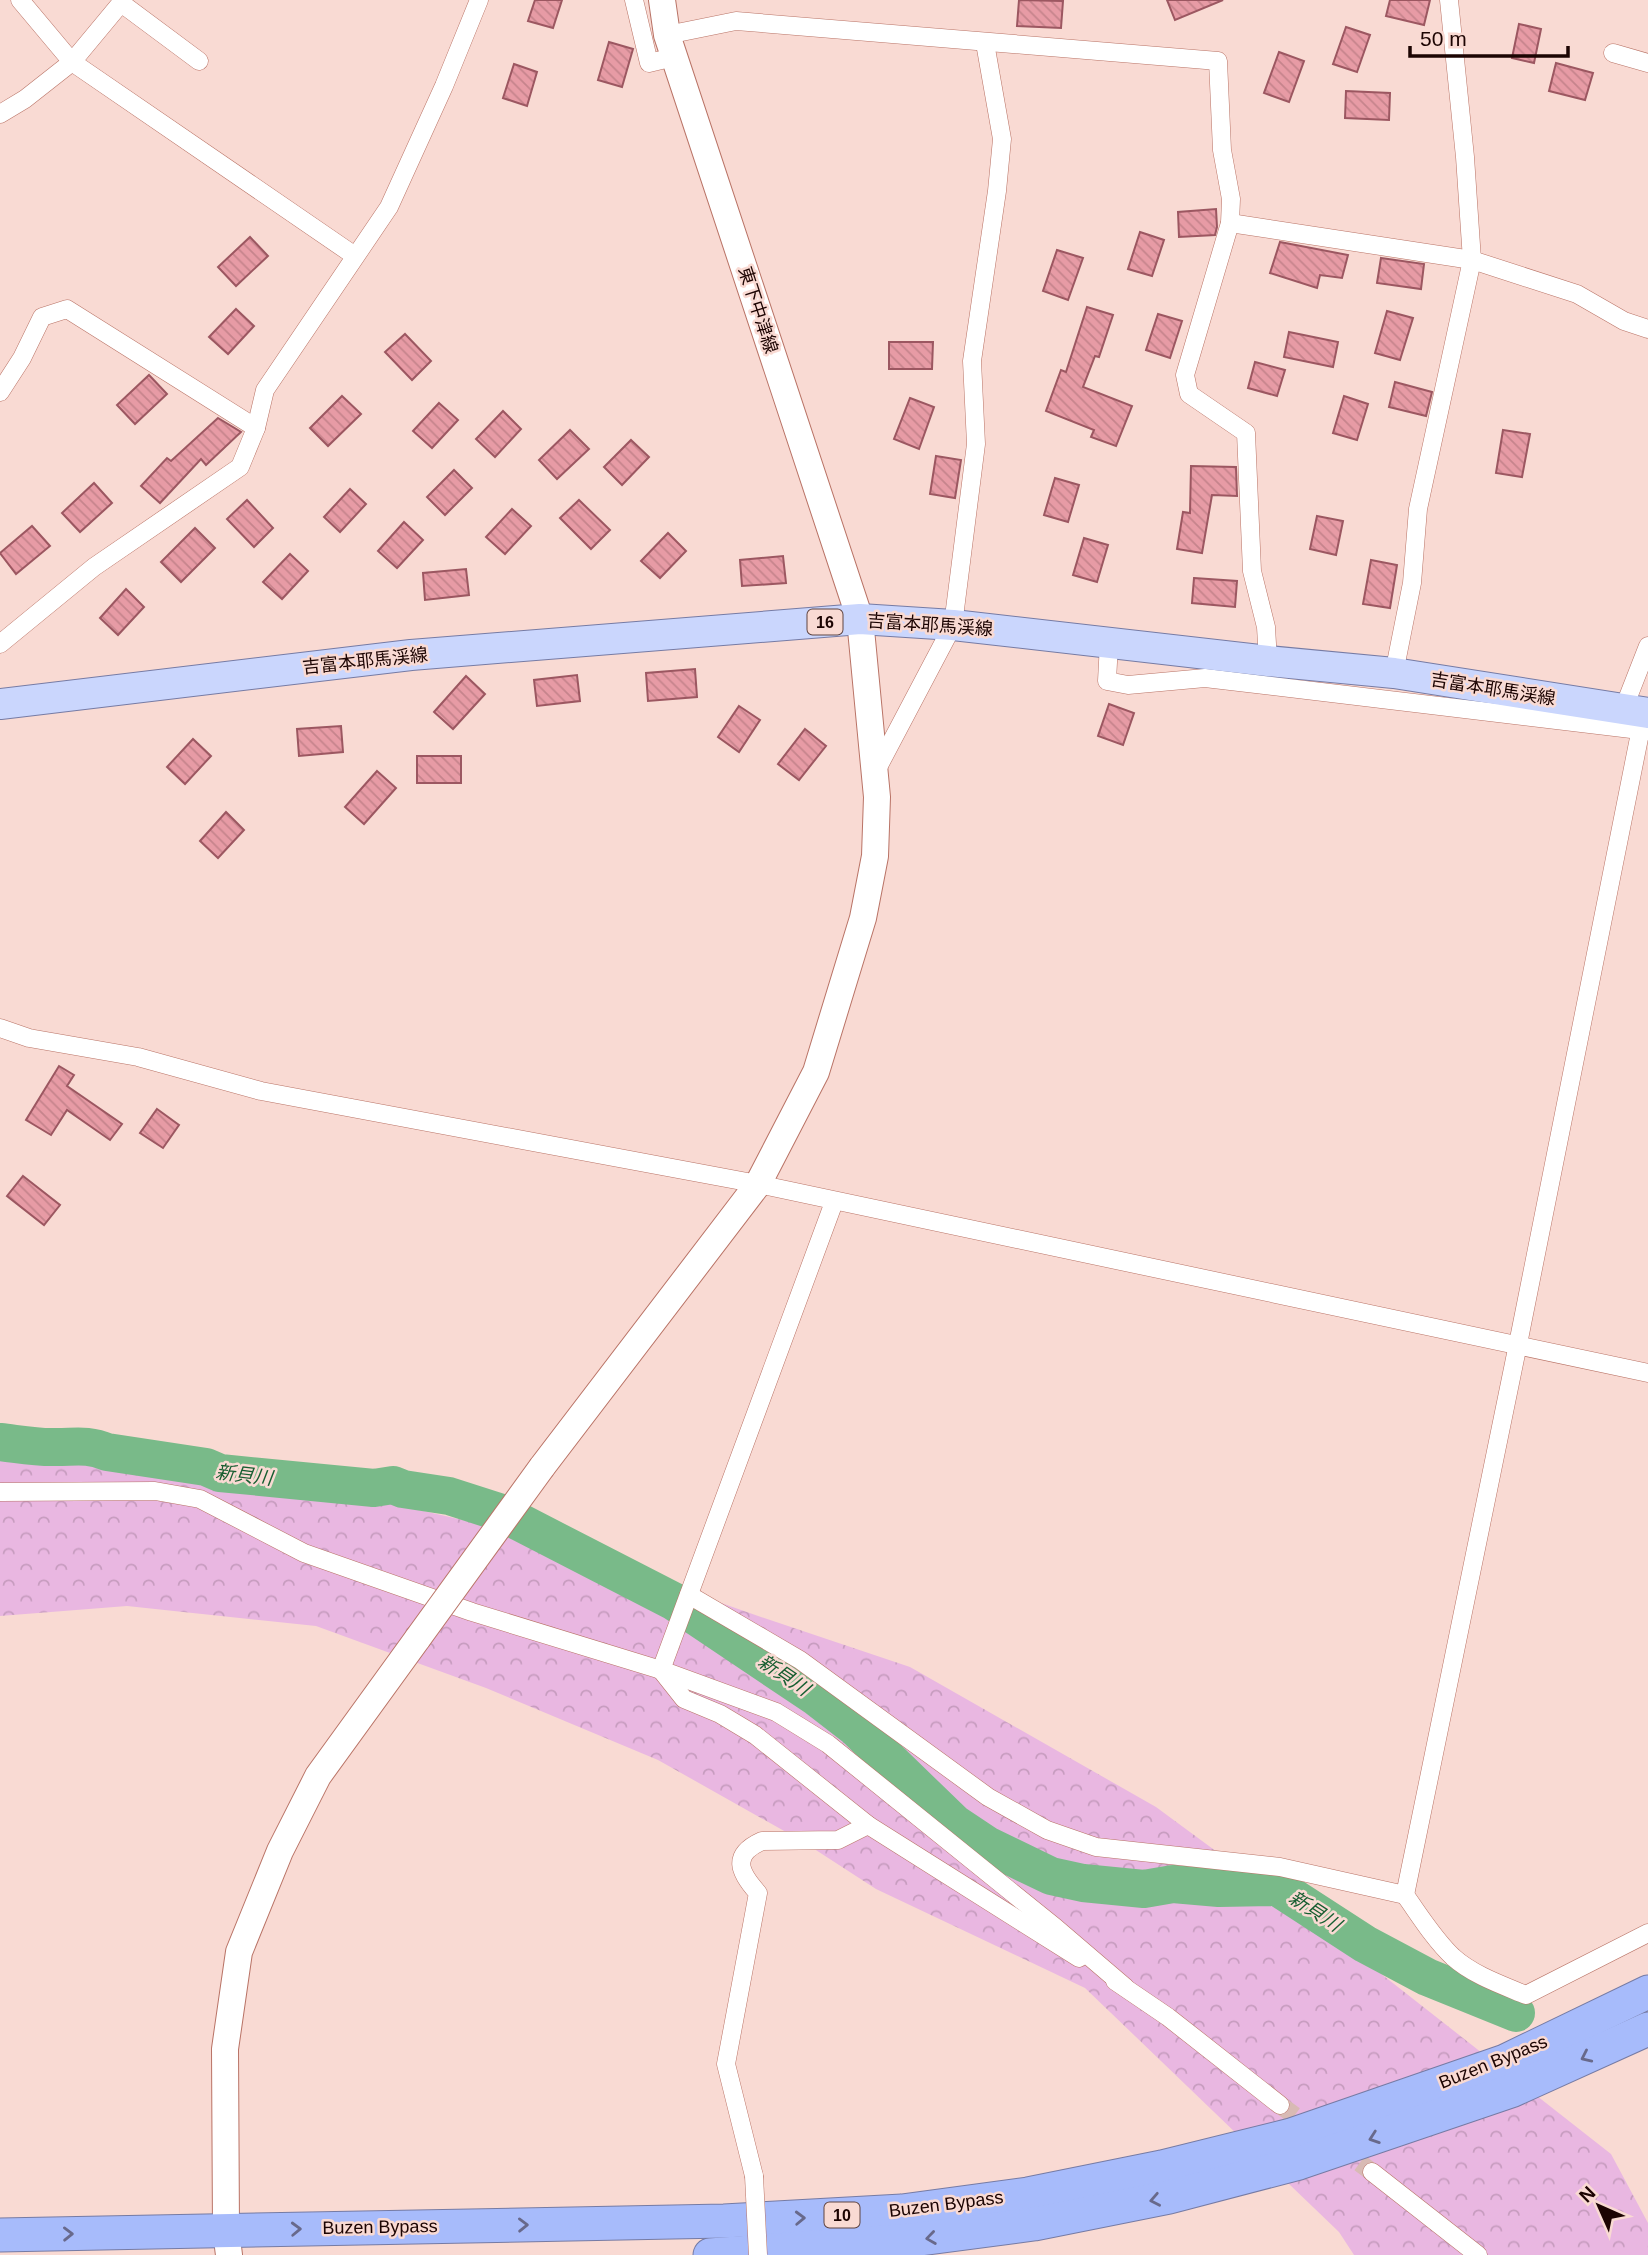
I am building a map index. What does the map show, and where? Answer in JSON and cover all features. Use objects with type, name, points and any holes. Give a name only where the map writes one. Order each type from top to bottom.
[{"type":"highway","name":"Buzen Bypass","points":[[0,2235],[228,2243],[817,2217],[902,2211],[1028,2193],[1162,2167],[1291,2135],[1505,2062],[1648,1993]]},
{"type":"highway","name":"Buzen Bypass","points":[[710,2255],[912,2240],[1034,2224],[1169,2197],[1299,2163],[1511,2091],[1648,2029]]},
{"type":"main road","name":"吉富本耶馬渓線","points":[[0,704],[411,656],[860,620],[953,625],[1109,643],[1206,666],[1268,661],[1394,673],[1641,719]]},
{"type":"street","points":[[20,0],[72,62],[355,257]]},
{"type":"street","points":[[0,644],[94,567],[240,467],[256,428],[265,390],[389,207],[480,0]]},
{"type":"street","points":[[634,0],[649,63],[671,46],[736,21],[1218,61],[1222,149],[1231,199],[1230,223],[1185,375],[1189,394],[1247,433],[1252,571],[1266,627],[1268,661]]},
{"type":"street","name":"東下中津線","points":[[228,2243],[225,2049],[239,1952],[280,1850],[318,1776],[542,1467],[758,1184],[816,1072],[863,918],[875,856],[877,797],[860,620],[671,46],[662,0]]},
{"type":"street","points":[[1394,673],[1412,583],[1418,509],[1472,260],[1465,157],[1449,0]]},
{"type":"street","points":[[0,114],[25,99],[72,62],[120,1],[199,61]]},
{"type":"street","points":[[875,773],[953,625],[976,443],[972,361],[998,191],[1002,139],[985,43]]},
{"type":"street","points":[[1613,53],[1648,63]]},
{"type":"street","points":[[1230,223],[1472,260],[1577,294],[1624,321],[1648,330]]},
{"type":"street","points":[[0,392],[22,358],[43,317],[66,309],[256,428]]},
{"type":"street","points":[[1109,643],[1107,681],[1128,685],[1206,666],[1641,719]]},
{"type":"street","points":[[1405,1895],[1518,1345],[1641,719],[1648,646]]},
{"type":"street","points":[[0,1028],[29,1038],[138,1057],[261,1091],[758,1184],[1648,1373]]},
{"type":"street","points":[[661,1670],[834,1202]]},
{"type":"street","points":[[0,1492],[155,1491],[200,1499],[304,1553],[472,1612],[661,1670],[776,1712],[828,1744],[1125,1987]]},
{"type":"street","points":[[689,1595],[800,1660],[988,1797],[1047,1830],[1096,1847],[1280,1867],[1405,1895],[1434,1936],[1454,1958],[1485,1977],[1526,1995],[1648,1933]]},
{"type":"street","points":[[661,1670],[684,1699],[720,1714],[755,1735],[868,1825],[1125,1987],[1168,2017],[1280,2105]]},
{"type":"street","points":[[758,2255],[754,2176],[726,2064],[758,1893],[744,1878],[740,1867],[742,1856],[751,1846],[762,1841],[838,1840],[868,1825]]},
{"type":"street","points":[[1372,2172],[1478,2255]]},
{"type":"green space","points":[[0,1455],[254,1472],[528,1535],[910,1667],[1156,1807],[1366,1962],[1611,2154],[1648,2223],[1648,2255],[1354,2255],[1339,2232],[1085,1988],[876,1889],[802,1841],[658,1760],[486,1688],[316,1626],[127,1606],[0,1616]]},
{"type":"building","points":[[535,0],[562,0],[553,28],[528,21]]},
{"type":"building","points":[[1019,0],[1063,1],[1061,28],[1017,26]]},
{"type":"building","points":[[1167,0],[1223,0],[1175,20]]},
{"type":"building","points":[[1390,0],[1430,0],[1424,25],[1386,16]]},
{"type":"building","points":[[1519,24],[1541,29],[1534,63],[1512,58]]},
{"type":"building","points":[[1346,27],[1370,35],[1357,72],[1333,64]]},
{"type":"building","points":[[609,42],[633,49],[622,87],[598,80]]},
{"type":"building","points":[[1279,52],[1304,61],[1289,102],[1264,93]]},
{"type":"building","points":[[1556,63],[1593,73],[1585,100],[1549,91]]},
{"type":"building","points":[[514,64],[537,72],[527,106],[503,98]]},
{"type":"building","points":[[1346,91],[1390,93],[1389,120],[1345,118]]},
{"type":"building","points":[[1216,209],[1215,235],[1179,237],[1178,212]]},
{"type":"building","points":[[1140,232],[1164,240],[1152,276],[1128,269]]},
{"type":"building","points":[[250,237],[268,256],[236,286],[218,267]]},
{"type":"building","points":[[1280,242],[1348,255],[1342,278],[1320,275],[1317,288],[1270,273]]},
{"type":"building","points":[[1057,250],[1083,258],[1068,300],[1043,291]]},
{"type":"building","points":[[1381,258],[1424,264],[1421,289],[1377,283]]},
{"type":"building","points":[[1087,307],[1113,315],[1099,357],[1095,356],[1083,387],[1132,406],[1116,446],[1091,437],[1094,430],[1046,411],[1061,370],[1066,372]]},
{"type":"building","points":[[236,309],[254,326],[228,354],[209,337]]},
{"type":"building","points":[[1387,311],[1413,318],[1400,360],[1375,353]]},
{"type":"building","points":[[1158,314],[1182,321],[1170,358],[1146,350]]},
{"type":"building","points":[[1289,332],[1338,342],[1333,367],[1284,357]]},
{"type":"building","points":[[405,334],[431,361],[412,380],[385,352]]},
{"type":"building","points":[[889,342],[933,342],[932,369],[889,369]]},
{"type":"building","points":[[1255,362],[1285,370],[1277,396],[1248,388]]},
{"type":"building","points":[[149,375],[167,394],[135,424],[117,405]]},
{"type":"building","points":[[1395,382],[1432,392],[1426,416],[1389,407]]},
{"type":"building","points":[[342,396],[361,414],[328,446],[310,428]]},
{"type":"building","points":[[1344,396],[1368,404],[1357,440],[1333,433]]},
{"type":"building","points":[[910,398],[934,407],[919,449],[894,439]]},
{"type":"building","points":[[439,403],[458,420],[432,448],[413,431]]},
{"type":"building","points":[[503,411],[521,429],[495,457],[476,439]]},
{"type":"building","points":[[218,418],[241,432],[206,465],[201,459],[160,503],[141,486],[167,458],[171,461]]},
{"type":"building","points":[[570,430],[589,449],[557,479],[539,460]]},
{"type":"building","points":[[1503,430],[1530,434],[1522,477],[1496,473]]},
{"type":"building","points":[[631,440],[649,457],[622,485],[604,467]]},
{"type":"building","points":[[936,456],[961,460],[955,498],[930,494]]},
{"type":"building","points":[[1191,466],[1236,467],[1237,496],[1212,495],[1202,553],[1177,549],[1183,512],[1190,513]]},
{"type":"building","points":[[454,470],[472,488],[445,515],[427,497]]},
{"type":"building","points":[[1055,478],[1079,485],[1068,522],[1044,515]]},
{"type":"building","points":[[94,483],[112,503],[80,532],[62,513]]},
{"type":"building","points":[[350,489],[366,504],[340,532],[324,517]]},
{"type":"building","points":[[247,500],[273,528],[254,547],[227,519]]},
{"type":"building","points":[[579,500],[610,530],[591,549],[560,518]]},
{"type":"building","points":[[512,509],[531,526],[505,554],[486,537]]},
{"type":"building","points":[[1317,516],[1343,521],[1336,555],[1310,549]]},
{"type":"building","points":[[404,522],[423,540],[397,568],[378,551]]},
{"type":"building","points":[[32,526],[50,546],[16,574],[0,553]]},
{"type":"building","points":[[195,528],[215,548],[181,582],[161,562]]},
{"type":"building","points":[[668,533],[686,551],[660,578],[641,561]]},
{"type":"building","points":[[1084,538],[1108,545],[1097,582],[1073,575]]},
{"type":"building","points":[[290,554],[308,571],[282,599],[263,582]]},
{"type":"building","points":[[783,556],[786,583],[742,586],[740,560]]},
{"type":"building","points":[[1371,560],[1397,565],[1390,608],[1363,604]]},
{"type":"building","points":[[466,569],[469,595],[425,600],[423,573]]},
{"type":"building","points":[[1194,578],[1237,581],[1235,607],[1192,603]]},
{"type":"building","points":[[126,589],[144,607],[118,635],[100,618]]},
{"type":"building","points":[[695,669],[697,697],[648,701],[646,673]]},
{"type":"building","points":[[577,675],[580,701],[537,706],[534,680]]},
{"type":"building","points":[[466,676],[485,694],[453,729],[434,712]]},
{"type":"building","points":[[1109,704],[1134,713],[1123,745],[1098,736]]},
{"type":"building","points":[[739,706],[760,720],[739,752],[718,737]]},
{"type":"building","points":[[341,726],[343,752],[299,756],[297,729]]},
{"type":"building","points":[[805,729],[826,746],[799,780],[778,764]]},
{"type":"building","points":[[193,739],[211,756],[185,784],[167,767]]},
{"type":"building","points":[[417,756],[461,756],[461,783],[417,783]]},
{"type":"building","points":[[377,771],[396,788],[364,824],[345,807]]},
{"type":"building","points":[[226,812],[244,830],[218,858],[200,841]]},
{"type":"building","points":[[59,1066],[74,1075],[67,1086],[122,1124],[110,1140],[67,1110],[51,1135],[26,1120]]},
{"type":"building","points":[[157,1109],[179,1125],[163,1148],[140,1133]]},
{"type":"building","points":[[23,1176],[60,1205],[44,1225],[7,1196]]},
{"type":"waterway","name":"新貝川","points":[[0,1442],[43,1447],[88,1447],[206,1467],[220,1473],[374,1488],[393,1485],[449,1496],[502,1513],[673,1601],[816,1697],[856,1728],[954,1823],[987,1845],[1051,1876],[1083,1883],[1144,1889],[1173,1884],[1219,1888],[1277,1887],[1365,1944],[1427,1977],[1516,2013]]},
{"type":"tunnel","points":[[1280,2105],[1313,2129]]},
{"type":"tunnel","points":[[1338,2147],[1372,2172]]}]
